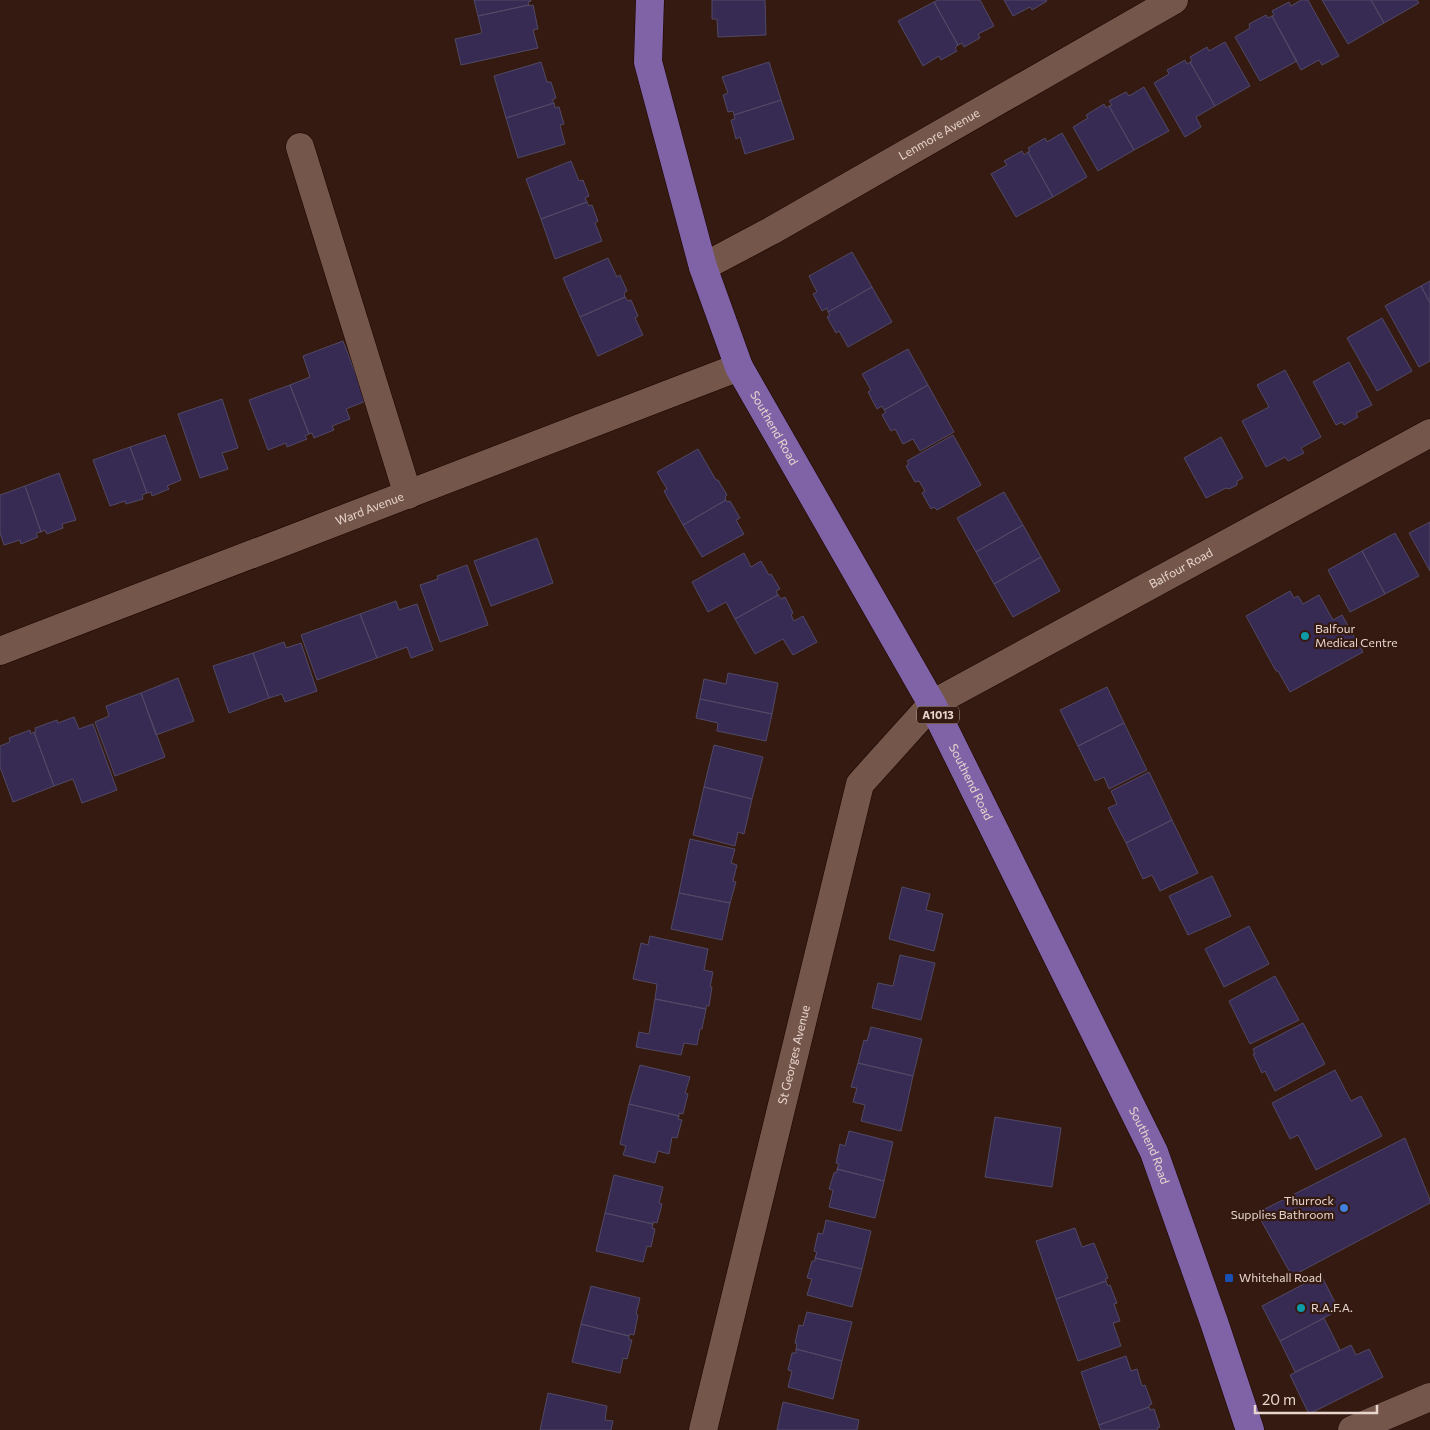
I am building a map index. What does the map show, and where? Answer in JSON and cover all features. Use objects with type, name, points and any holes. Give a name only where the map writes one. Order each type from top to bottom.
[{"type":"main road","name":"Southend Road","points":[[650,0],[648,62],[703,267],[739,367],[932,704],[1154,1152],[1250,1430]]},
{"type":"street","name":"Lenmore Avenue","points":[[703,267],[771,231],[1174,0]]},
{"type":"street","points":[[300,147],[408,495]]},
{"type":"street","name":"Ward Avenue","points":[[0,651],[739,367]]},
{"type":"street","name":"Balfour Road","points":[[932,704],[1430,434]]},
{"type":"street","name":"St Georges Avenue","points":[[704,1430],[860,784],[932,704]]},
{"type":"street","points":[[1352,1430],[1430,1397]]},
{"type":"building","points":[[474,0],[531,1],[528,2],[529,5],[478,16]]},
{"type":"building","points":[[712,0],[765,0],[766,35],[718,37],[717,19],[712,19]]},
{"type":"building","points":[[938,0],[980,0],[994,26],[978,34],[980,38],[964,47],[962,43],[958,45],[934,2]]},
{"type":"building","points":[[1004,0],[1047,1],[1032,10],[1030,7],[1013,16]]},
{"type":"building","points":[[1301,0],[1308,0],[1339,56],[1322,65],[1319,60],[1301,70],[1272,16],[1274,15],[1272,11],[1289,2],[1291,6]]},
{"type":"building","points":[[1322,0],[1371,0],[1384,23],[1348,44]]},
{"type":"building","points":[[1371,0],[1417,0],[1419,3],[1384,23]]},
{"type":"building","points":[[934,2],[958,45],[955,48],[957,51],[941,60],[939,56],[923,66],[898,21]]},
{"type":"building","points":[[533,5],[538,29],[533,30],[538,48],[461,65],[455,39],[482,33],[478,16]]},
{"type":"building","points":[[1266,15],[1268,18],[1272,16],[1297,61],[1260,81],[1235,37],[1250,28],[1249,24]]},
{"type":"building","points":[[1225,42],[1250,86],[1215,106],[1190,62],[1192,61],[1190,57],[1207,47],[1209,51]]},
{"type":"building","points":[[1185,60],[1187,64],[1190,62],[1215,106],[1196,117],[1201,127],[1185,137],[1154,83],[1169,74],[1167,70]]},
{"type":"building","points":[[541,62],[547,82],[551,82],[556,98],[552,100],[554,103],[506,118],[494,76]]},
{"type":"building","points":[[769,62],[781,100],[734,115],[733,111],[728,112],[723,95],[728,93],[722,77]]},
{"type":"building","points":[[1144,87],[1169,131],[1134,150],[1109,106],[1112,105],[1109,101],[1126,92],[1129,96]]},
{"type":"building","points":[[781,100],[794,139],[745,154],[740,137],[736,139],[731,120],[735,119],[734,115]]},
{"type":"building","points":[[554,103],[555,108],[559,107],[564,124],[560,125],[565,144],[518,158],[506,118]]},
{"type":"building","points":[[1104,104],[1106,108],[1109,106],[1134,150],[1098,171],[1073,127],[1088,118],[1086,115]]},
{"type":"building","points":[[1062,133],[1087,177],[1053,197],[1028,152],[1030,151],[1028,148],[1045,138],[1047,142]]},
{"type":"building","points":[[1022,151],[1024,155],[1028,152],[1053,197],[1016,217],[991,174],[1007,165],[1004,161]]},
{"type":"building","points":[[571,161],[579,181],[583,180],[589,196],[585,198],[587,202],[541,219],[526,179]]},
{"type":"building","points":[[587,202],[589,206],[592,205],[598,221],[595,223],[602,241],[555,259],[541,219]]},
{"type":"building","points":[[852,252],[872,287],[828,312],[827,308],[822,311],[813,294],[817,292],[809,276]]},
{"type":"building","points":[[608,258],[617,277],[620,275],[627,291],[624,293],[625,297],[580,317],[563,278]]},
{"type":"building","points":[[1430,281],[1430,303],[1421,286]]},
{"type":"building","points":[[1421,286],[1430,303],[1430,361],[1419,367],[1385,306]]},
{"type":"building","points":[[872,287],[892,322],[848,347],[839,331],[836,333],[827,317],[830,315],[828,312]]},
{"type":"building","points":[[625,297],[628,301],[631,300],[638,316],[635,318],[643,335],[598,356],[580,317]]},
{"type":"building","points":[[1382,318],[1412,371],[1377,391],[1347,338]]},
{"type":"building","points":[[343,341],[366,401],[346,409],[350,419],[332,426],[334,430],[314,438],[312,433],[309,434],[290,385],[310,377],[303,356]]},
{"type":"building","points":[[908,349],[928,385],[884,410],[882,406],[877,409],[868,392],[871,390],[862,374]]},
{"type":"building","points":[[1349,362],[1372,405],[1356,413],[1358,417],[1344,425],[1342,422],[1336,425],[1313,382]]},
{"type":"building","points":[[1285,370],[1321,437],[1301,448],[1304,453],[1288,461],[1285,457],[1266,467],[1242,421],[1269,407],[1257,385]]},
{"type":"building","points":[[290,385],[309,434],[305,436],[307,439],[287,447],[286,443],[268,450],[249,400]]},
{"type":"building","points":[[928,385],[954,432],[920,451],[913,439],[903,444],[895,429],[891,431],[882,415],[886,412],[884,410]]},
{"type":"building","points":[[222,399],[238,448],[222,453],[228,469],[200,478],[178,414]]},
{"type":"building","points":[[165,435],[181,480],[167,486],[169,489],[152,496],[151,492],[147,493],[130,447]]},
{"type":"building","points":[[953,435],[981,485],[937,510],[934,507],[931,509],[922,493],[925,491],[919,481],[915,482],[906,466],[909,464],[907,461]]},
{"type":"building","points":[[1221,437],[1243,478],[1237,481],[1237,485],[1206,498],[1184,458]]},
{"type":"building","points":[[130,447],[147,493],[142,495],[143,499],[126,504],[125,501],[110,506],[93,460]]},
{"type":"building","points":[[698,449],[727,495],[725,497],[726,500],[683,525],[664,491],[667,489],[657,472]]},
{"type":"building","points":[[59,473],[76,520],[62,524],[63,528],[47,534],[45,530],[41,532],[25,486]]},
{"type":"building","points":[[25,486],[41,532],[36,533],[38,537],[21,544],[20,540],[4,545],[0,533],[0,495]]},
{"type":"building","points":[[1004,492],[1023,525],[976,552],[957,518]]},
{"type":"building","points":[[726,500],[727,502],[730,501],[740,518],[736,520],[744,534],[702,557],[683,525]]},
{"type":"building","points":[[1430,522],[1430,571],[1409,533]]},
{"type":"building","points":[[1023,525],[1041,557],[994,584],[976,552]]},
{"type":"building","points":[[1395,533],[1419,576],[1385,594],[1362,551]]},
{"type":"building","points":[[537,538],[553,583],[491,606],[474,561]]},
{"type":"building","points":[[1362,551],[1385,594],[1350,612],[1328,570]]},
{"type":"building","points":[[744,553],[751,567],[761,561],[780,589],[776,591],[778,595],[735,619],[726,602],[708,612],[692,582]]},
{"type":"building","points":[[1041,557],[1060,591],[1013,617],[994,584]]},
{"type":"building","points":[[467,565],[488,625],[440,642],[420,585],[438,579],[437,576]]},
{"type":"building","name":"Balfour Medical Centre","points":[[1290,591],[1294,598],[1298,596],[1303,604],[1319,595],[1333,620],[1342,615],[1363,652],[1290,692],[1278,671],[1276,671],[1246,616]]},
{"type":"building","points":[[778,595],[781,599],[785,597],[793,613],[791,615],[794,621],[803,616],[817,642],[793,655],[783,639],[755,654],[735,619]]},
{"type":"building","points":[[396,601],[399,610],[417,604],[433,650],[411,658],[407,647],[377,658],[360,614]]},
{"type":"building","points":[[360,614],[377,658],[317,680],[301,635]]},
{"type":"building","points":[[284,642],[286,648],[301,643],[317,691],[285,702],[282,694],[269,698],[253,653]]},
{"type":"building","points":[[253,653],[269,698],[229,713],[213,666]]},
{"type":"building","points":[[728,673],[778,683],[772,714],[700,699],[704,679],[726,684]]},
{"type":"building","points":[[178,678],[194,721],[156,735],[141,693]]},
{"type":"building","points":[[1107,687],[1124,723],[1078,746],[1060,710]]},
{"type":"building","points":[[141,693],[165,757],[115,776],[95,722],[109,716],[106,706]]},
{"type":"building","points":[[700,699],[772,714],[766,741],[717,731],[718,723],[696,718]]},
{"type":"building","points":[[74,717],[79,729],[93,724],[117,790],[82,803],[73,779],[54,786],[34,732],[36,732],[35,728],[57,720],[58,723]]},
{"type":"building","points":[[1124,723],[1147,770],[1109,789],[1104,777],[1095,781],[1078,746]]},
{"type":"building","points":[[30,730],[31,734],[34,732],[54,786],[13,802],[0,767],[0,746],[10,742],[9,738]]},
{"type":"building","points":[[714,745],[763,757],[752,799],[704,787]]},
{"type":"building","points":[[1149,772],[1172,820],[1126,843],[1108,808],[1117,804],[1111,791]]},
{"type":"building","points":[[704,787],[752,799],[744,834],[738,832],[735,846],[693,835]]},
{"type":"building","points":[[1172,820],[1198,873],[1160,891],[1152,875],[1143,879],[1126,843]]},
{"type":"building","points":[[690,839],[735,849],[731,863],[737,865],[733,881],[736,882],[730,903],[679,893]]},
{"type":"building","points":[[1212,876],[1231,916],[1188,935],[1169,896]]},
{"type":"building","points":[[902,887],[930,894],[926,910],[943,914],[934,951],[889,939]]},
{"type":"building","points":[[679,893],[730,903],[722,940],[671,929]]},
{"type":"building","points":[[1249,926],[1269,964],[1224,987],[1205,949]]},
{"type":"building","points":[[650,936],[708,949],[704,970],[713,972],[709,1006],[706,1006],[706,1009],[655,999],[657,984],[633,979],[641,943],[648,945]]},
{"type":"building","points":[[900,955],[935,963],[921,1020],[872,1008],[878,983],[893,986]]},
{"type":"building","points":[[1275,976],[1299,1020],[1250,1044],[1229,1001]]},
{"type":"building","points":[[655,999],[706,1009],[697,1045],[684,1043],[681,1055],[636,1047],[639,1032],[649,1034]]},
{"type":"building","points":[[1303,1023],[1325,1064],[1275,1091],[1265,1071],[1262,1073],[1253,1054],[1255,1054],[1253,1049]]},
{"type":"building","points":[[871,1027],[922,1039],[913,1076],[858,1063],[864,1040],[867,1041]]},
{"type":"building","points":[[858,1063],[913,1076],[901,1131],[861,1121],[865,1105],[853,1102],[857,1088],[851,1087]]},
{"type":"building","points":[[640,1065],[690,1077],[685,1093],[688,1094],[683,1114],[679,1113],[679,1116],[629,1104]]},
{"type":"building","points":[[1335,1070],[1351,1101],[1361,1096],[1382,1136],[1316,1170],[1298,1135],[1290,1139],[1272,1103]]},
{"type":"building","points":[[629,1104],[679,1116],[678,1119],[682,1120],[677,1138],[672,1137],[669,1154],[658,1151],[655,1163],[623,1155],[626,1146],[620,1144]]},
{"type":"building","points":[[995,1117],[1061,1128],[1052,1187],[985,1177]]},
{"type":"building","points":[[849,1131],[893,1142],[884,1181],[837,1169],[839,1164],[836,1163],[840,1144],[845,1146]]},
{"type":"building","name":"Thurrock Supplies Bathroom","points":[[1405,1138],[1430,1203],[1292,1276],[1257,1213]]},
{"type":"building","points":[[837,1169],[884,1181],[875,1218],[829,1207],[833,1190],[829,1189]]},
{"type":"building","points":[[614,1175],[663,1187],[659,1203],[662,1204],[657,1223],[653,1222],[653,1224],[605,1213]]},
{"type":"building","points":[[605,1213],[653,1224],[652,1228],[655,1229],[651,1247],[647,1246],[643,1262],[596,1251]]},
{"type":"building","points":[[826,1220],[871,1231],[862,1269],[815,1258],[817,1252],[814,1251],[818,1233],[823,1234]]},
{"type":"building","points":[[1075,1228],[1082,1247],[1094,1243],[1108,1278],[1105,1279],[1106,1281],[1056,1299],[1036,1241]]},
{"type":"building","points":[[815,1258],[862,1269],[852,1307],[807,1295],[812,1279],[807,1278],[812,1261],[815,1261]]},
{"type":"building","name":"R.A.F.A.","points":[[1321,1275],[1339,1310],[1280,1341],[1262,1306]]},
{"type":"building","points":[[1106,1281],[1108,1286],[1110,1285],[1117,1303],[1114,1304],[1120,1321],[1113,1323],[1121,1346],[1078,1361],[1056,1299]]},
{"type":"building","points":[[591,1286],[640,1298],[634,1335],[630,1334],[629,1336],[581,1324]]},
{"type":"building","points":[[807,1312],[852,1322],[842,1361],[796,1349],[797,1344],[795,1343],[799,1325],[803,1326]]},
{"type":"building","points":[[1324,1318],[1340,1350],[1295,1372],[1280,1341]]},
{"type":"building","points":[[581,1324],[629,1336],[629,1340],[632,1340],[627,1359],[623,1358],[620,1373],[572,1362]]},
{"type":"building","points":[[1351,1345],[1356,1355],[1369,1349],[1383,1377],[1309,1414],[1290,1375]]},
{"type":"building","points":[[796,1349],[842,1361],[833,1399],[788,1387],[792,1371],[788,1370],[792,1353],[796,1353]]},
{"type":"building","points":[[1126,1356],[1131,1371],[1137,1369],[1142,1386],[1145,1385],[1152,1404],[1149,1407],[1099,1425],[1081,1372]]},
{"type":"building","points":[[548,1393],[607,1406],[605,1420],[613,1421],[611,1430],[540,1430]]},
{"type":"building","points":[[783,1402],[859,1420],[857,1430],[777,1430]]},
{"type":"building","points":[[1149,1407],[1150,1410],[1154,1409],[1160,1427],[1157,1428],[1158,1430],[1101,1430],[1099,1425]]},
{"type":"place","name":"Balfour Medical Centre","points":[[1305,636]]},
{"type":"place","name":"Thurrock Supplies Bathroom","points":[[1344,1208]]},
{"type":"place","name":"Whitehall Road","points":[[1229,1278]]},
{"type":"place","name":"R.A.F.A.","points":[[1301,1308]]}]
